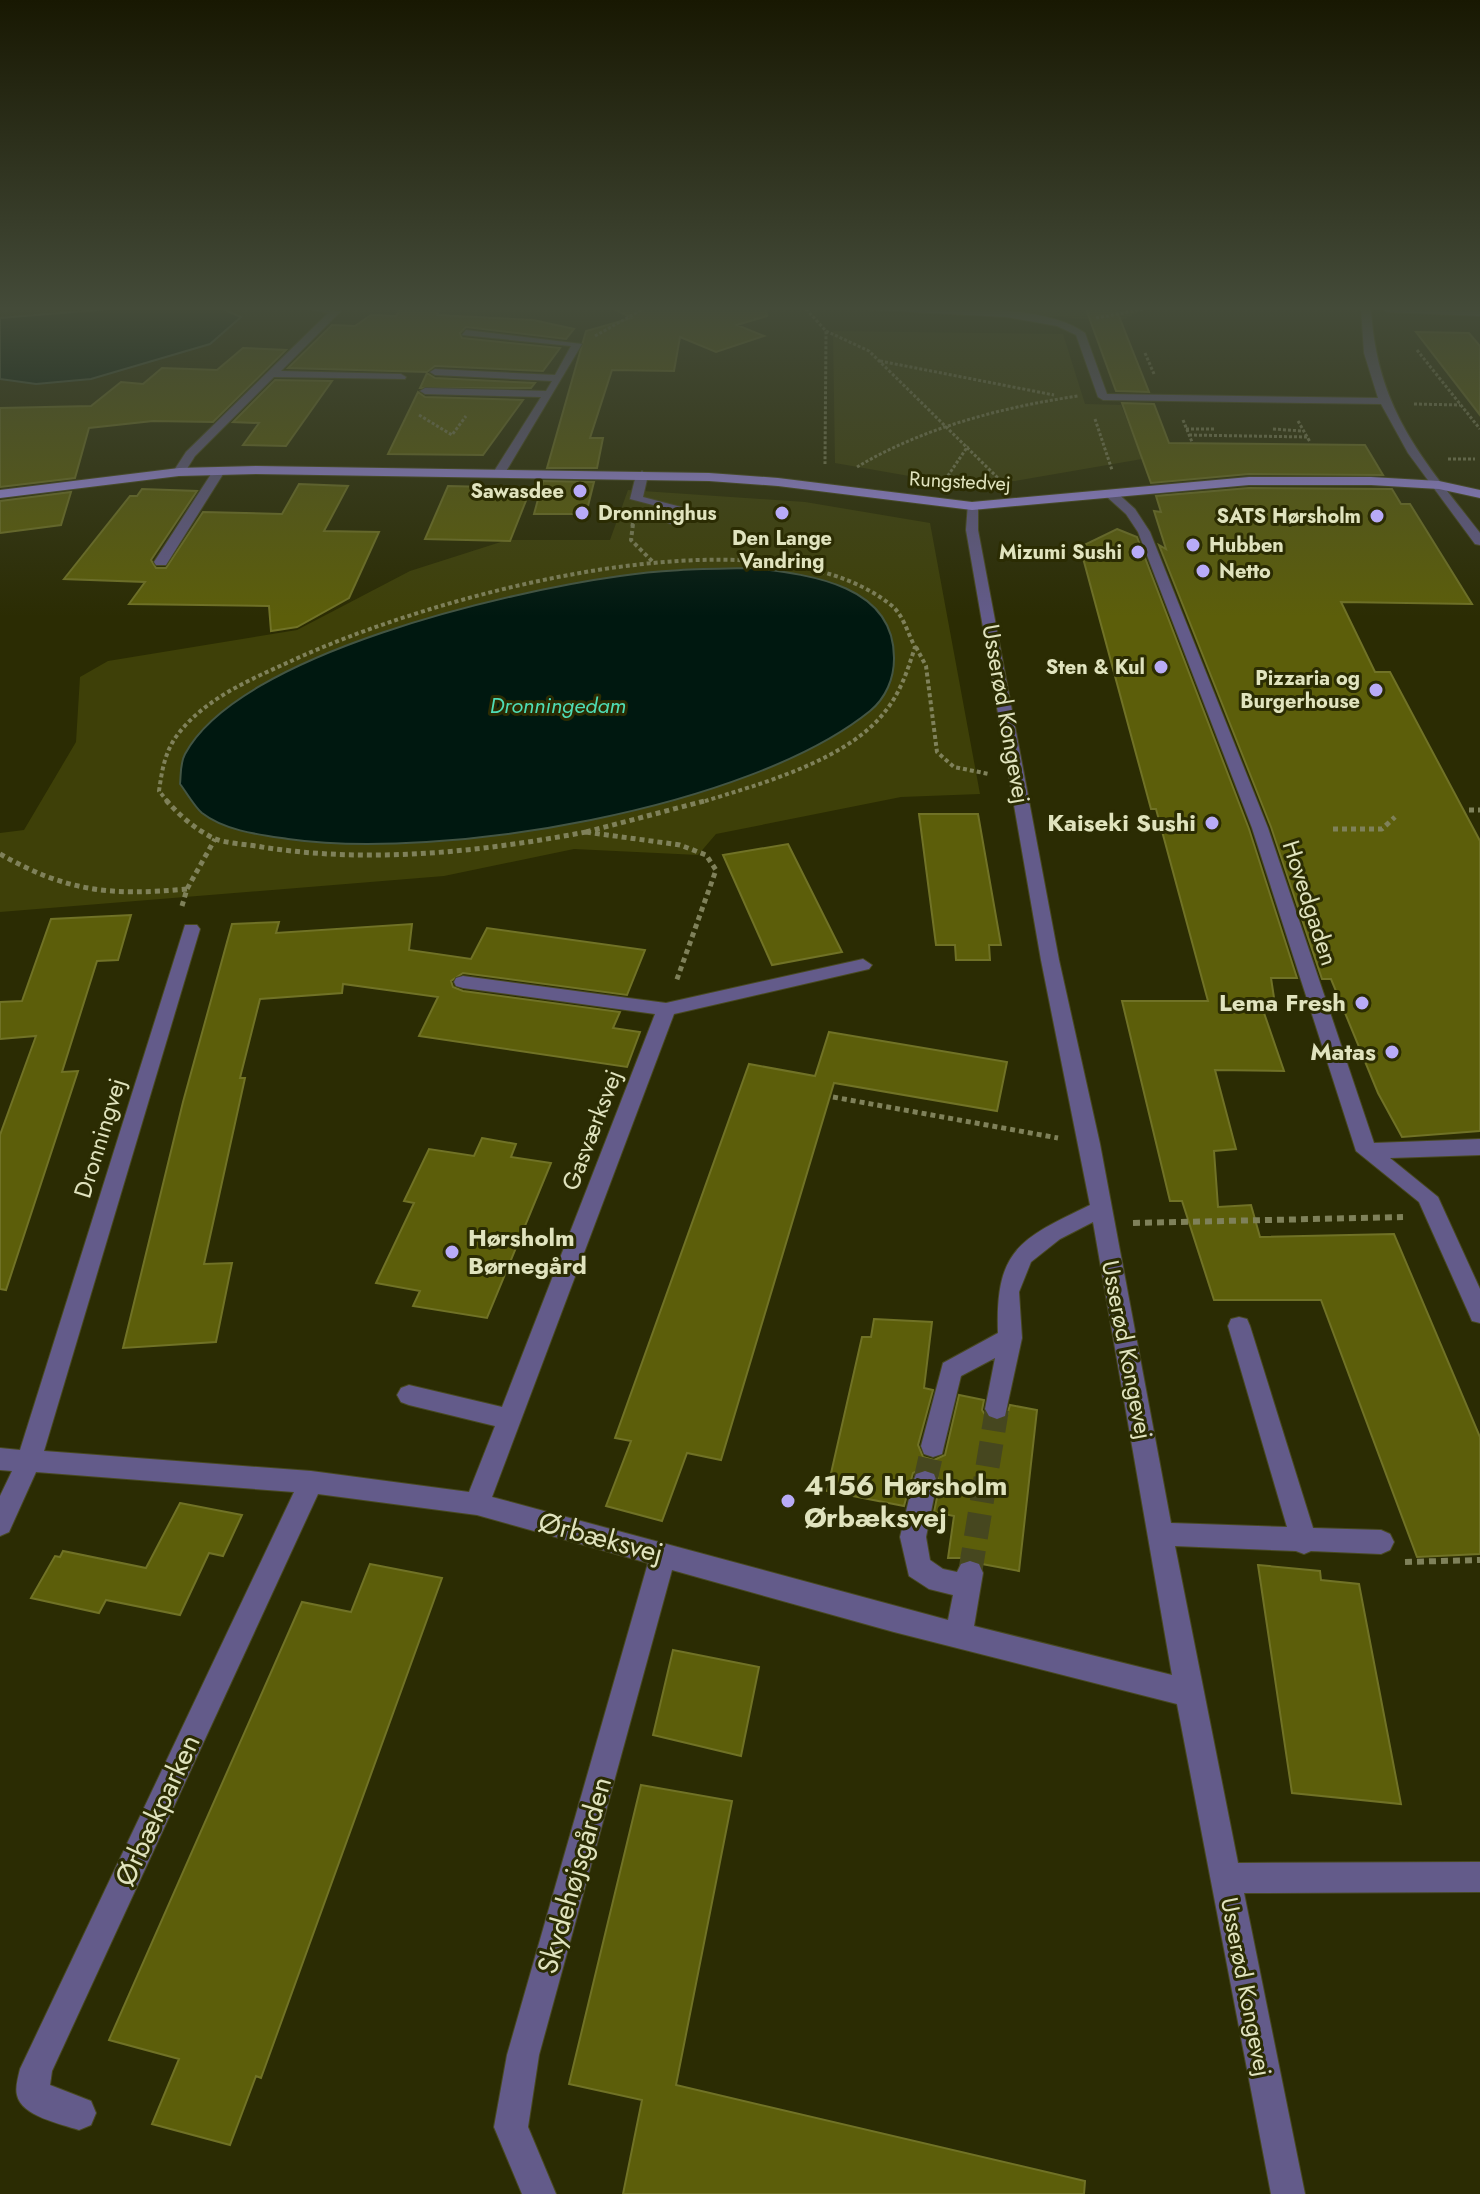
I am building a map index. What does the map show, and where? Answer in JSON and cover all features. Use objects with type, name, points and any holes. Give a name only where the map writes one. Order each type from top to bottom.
[{"type":"main road","name":"Rungstedvej","points":[[0,494],[179,472],[219,471],[642,475],[778,482],[972,506],[1249,481],[1371,481],[1439,485],[1480,494]]},
{"type":"main road","name":"Rungstedvej","points":[[1439,485],[1480,480]]},
{"type":"street","points":[[179,472],[190,454],[234,411]]},
{"type":"street","points":[[499,473],[538,411]]},
{"type":"street","points":[[1391,411],[1480,541]]},
{"type":"street","points":[[161,562],[219,471]]},
{"type":"street","points":[[642,475],[636,499],[679,508],[674,523]]},
{"type":"street","name":"Hovedgaden","points":[[1110,493],[1131,512],[1144,532],[1260,828],[1366,1151]]},
{"type":"street","name":"Usserød Kongevej","points":[[972,506],[972,530],[1053,974],[1090,1144],[1189,1693],[1288,2194]]},
{"type":"street","name":"Dronningvej","points":[[0,1524],[29,1460],[191,929]]},
{"type":"street","points":[[463,982],[666,1009],[863,965]]},
{"type":"street","name":"Gasværksvej","points":[[477,1504],[666,1009]]},
{"type":"street","points":[[1366,1151],[1480,1147]]},
{"type":"street","points":[[1366,1151],[1427,1197],[1480,1314]]},
{"type":"street","points":[[997,1409],[1010,1338],[1008,1292],[1022,1257],[1052,1233],[1102,1216]]},
{"type":"street","points":[[1239,1326],[1304,1542]]},
{"type":"street","points":[[933,1446],[951,1370],[1010,1338]]},
{"type":"street","points":[[409,1395],[510,1419]]},
{"type":"street","name":"Ørbæksvej","points":[[0,1459],[311,1482],[477,1504],[959,1635],[1189,1693]]},
{"type":"street","name":"Ørbækparken","points":[[79,2113],[49,2103],[32,2093],[36,2069],[311,1482]]},
{"type":"street","points":[[925,1482],[913,1537],[918,1567],[938,1580],[969,1580],[959,1635]]},
{"type":"street","points":[[1162,1534],[1304,1542],[1381,1542]]},
{"type":"street","name":"Skydehøjsgården","points":[[539,2194],[511,2127],[523,2055],[663,1554]]},
{"type":"street","points":[[1225,1878],[1480,1877]]},
{"type":"path","points":[[826,411],[826,469]]},
{"type":"path","points":[[932,411],[1007,487]]},
{"type":"path","points":[[848,472],[892,446],[1008,411]]},
{"type":"path","points":[[1093,411],[1112,470]]},
{"type":"path","points":[[1466,411],[1480,429]]},
{"type":"path","points":[[1186,429],[1216,429]]},
{"type":"path","points":[[1273,429],[1303,431]]},
{"type":"path","points":[[1189,435],[1307,437]]},
{"type":"path","points":[[942,484],[968,446]]},
{"type":"path","points":[[1449,462],[1448,459],[1478,459]]},
{"type":"path","points":[[1467,469],[1478,459]]},
{"type":"path","points":[[636,499],[631,540],[655,564]]},
{"type":"path","points":[[915,647],[903,687],[872,726],[825,755],[772,778],[681,808],[586,832],[472,850],[361,856],[307,854],[215,839],[179,816],[159,791],[163,757],[181,729],[216,700],[260,675],[373,625],[446,603],[587,571],[655,564],[770,563],[819,572],[863,587],[893,606],[926,666],[937,752],[954,767],[1017,778]]},
{"type":"path","points":[[1469,810],[1480,810]]},
{"type":"path","points":[[1333,829],[1382,829],[1395,817]]},
{"type":"path","points":[[586,832],[680,845],[706,855],[716,870],[666,1009]]},
{"type":"path","points":[[191,929],[179,917],[187,889],[215,839]]},
{"type":"path","points":[[0,854],[39,878],[78,891],[122,896],[187,889]]},
{"type":"path","points":[[833,1097],[1090,1144]]},
{"type":"path","points":[[1102,1216],[1436,1217]]},
{"type":"path","points":[[1381,1542],[1389,1563],[1480,1560]]},
{"type":"shaded area","points":[[834,411],[1123,411],[1142,459],[1015,481],[932,480],[835,463]]},
{"type":"shaded area","points":[[628,490],[805,502],[930,523],[980,794],[901,797],[716,834],[698,855],[574,849],[444,876],[0,912],[0,833],[24,830],[76,742],[80,677],[108,661],[297,630],[410,571],[507,540],[610,540]]},
{"type":"water","name":"Dronningedam","points":[[754,568],[824,580],[846,588],[865,600],[881,615],[891,634],[894,659],[888,687],[870,711],[817,746],[750,775],[673,800],[591,820],[507,834],[426,842],[352,844],[288,839],[232,828],[202,813],[180,784],[185,754],[215,718],[260,686],[318,657],[449,612],[572,584],[653,572]]},
{"type":"building","points":[[0,411],[224,411],[213,422],[153,421],[89,428],[75,478],[0,487]]},
{"type":"building","points":[[244,411],[310,411],[286,446],[243,445],[259,423],[233,422]]},
{"type":"building","points":[[409,411],[515,411],[483,455],[388,454]]},
{"type":"building","points":[[563,411],[599,411],[590,438],[603,438],[597,468],[547,468]]},
{"type":"building","points":[[1125,411],[1157,411],[1169,443],[1365,445],[1383,475],[1249,474],[1151,483]]},
{"type":"building","points":[[543,481],[594,482],[586,514],[534,514]]},
{"type":"building","points":[[299,484],[348,486],[324,531],[379,532],[349,598],[297,627],[271,631],[269,606],[129,604],[145,582],[64,579],[130,496],[137,496],[142,489],[197,491],[151,560],[156,568],[166,568],[203,512],[282,514]]},
{"type":"building","points":[[448,486],[531,488],[510,541],[425,539]]},
{"type":"building","points":[[1249,488],[1392,489],[1401,504],[1410,504],[1472,604],[1341,602],[1375,672],[1390,672],[1480,841],[1480,1131],[1402,1137],[1378,1093],[1331,979],[1322,979],[1271,827],[1159,545],[1166,549],[1154,511],[1161,512],[1156,496]]},
{"type":"building","points":[[71,492],[61,525],[0,533],[0,501]]},
{"type":"building","points":[[1117,529],[1137,537],[1249,829],[1297,978],[1271,978],[1276,1011],[1263,1010],[1284,1071],[1215,1070],[1236,1149],[1214,1151],[1218,1207],[1251,1205],[1260,1237],[1394,1234],[1480,1437],[1480,1554],[1417,1557],[1321,1300],[1214,1300],[1182,1201],[1170,1201],[1122,1001],[1208,1001],[1156,809],[1151,809],[1080,547]]},
{"type":"building","points":[[919,814],[978,814],[1001,945],[989,945],[990,960],[956,960],[955,945],[936,945]]},
{"type":"building","points":[[788,844],[842,952],[772,965],[723,855]]},
{"type":"building","points":[[131,915],[118,960],[97,961],[62,1072],[78,1071],[6,1290],[0,1289],[0,1135],[36,1036],[0,1039],[0,1002],[22,1001],[51,919]]},
{"type":"building","points":[[279,922],[276,933],[412,924],[409,950],[471,959],[487,928],[645,950],[627,995],[463,973],[451,981],[453,987],[463,991],[620,1012],[613,1028],[640,1032],[627,1067],[419,1036],[438,997],[343,984],[342,993],[260,999],[240,1078],[245,1078],[204,1264],[232,1263],[216,1342],[123,1348],[183,1102],[232,924]]},
{"type":"building","points":[[829,1032],[1007,1062],[997,1111],[834,1083],[721,1460],[687,1453],[662,1521],[606,1506],[631,1441],[615,1438],[749,1064],[815,1076]]},
{"type":"building","name":"Hørsholm Børnegård","points":[[482,1138],[516,1144],[511,1157],[551,1163],[487,1318],[413,1306],[420,1291],[376,1283],[414,1203],[404,1201],[429,1149],[474,1156]]},
{"type":"building","points":[[874,1319],[932,1322],[924,1388],[933,1390],[918,1445],[923,1457],[934,1460],[945,1455],[959,1395],[984,1400],[982,1410],[988,1419],[996,1422],[1006,1419],[1010,1405],[1037,1410],[1019,1571],[982,1564],[971,1558],[948,1558],[954,1516],[934,1512],[940,1483],[935,1471],[924,1468],[913,1473],[904,1506],[827,1491],[862,1337],[871,1337]]},
{"type":"building","points":[[180,1503],[242,1515],[223,1556],[209,1553],[180,1615],[106,1600],[99,1613],[31,1598],[55,1556],[60,1557],[63,1551],[146,1568]]},
{"type":"building","points":[[370,1564],[442,1578],[261,2078],[256,2076],[230,2145],[152,2124],[179,2059],[109,2040],[302,1602],[351,1612]]},
{"type":"building","points":[[1258,1565],[1320,1571],[1321,1580],[1359,1584],[1401,1804],[1292,1793]]},
{"type":"building","points":[[673,1650],[759,1667],[741,1756],[653,1735]]},
{"type":"building","points":[[641,1785],[732,1801],[676,2085],[1085,2181],[1084,2194],[623,2194],[642,2100],[569,2084]]},
{"type":"tunnel","points":[[970,1573],[997,1409]]},
{"type":"tunnel","points":[[925,1482],[933,1446]]},
{"type":"place","name":"Sawasdee","points":[[580,491]]},
{"type":"place","name":"Dronninghus","points":[[582,513]]},
{"type":"place","name":"Den Lange Vandring","points":[[782,513]]},
{"type":"place","name":"SATS Hørsholm","points":[[1377,516]]},
{"type":"place","name":"Hubben","points":[[1193,545]]},
{"type":"place","name":"Mizumi Sushi","points":[[1138,552]]},
{"type":"place","name":"Netto","points":[[1203,571]]},
{"type":"place","name":"Sten & Kul","points":[[1161,667]]},
{"type":"place","name":"Pizzaria og Burgerhouse","points":[[1376,690]]},
{"type":"place","name":"Kaiseki Sushi","points":[[1212,823]]},
{"type":"place","name":"Lema Fresh","points":[[1362,1003]]},
{"type":"place","name":"Matas","points":[[1392,1052]]},
{"type":"place","name":"Hørsholm Børnegård","points":[[452,1252]]},
{"type":"place","name":"4156 Hørsholm Ørbæksvej","points":[[788,1501]]}]
